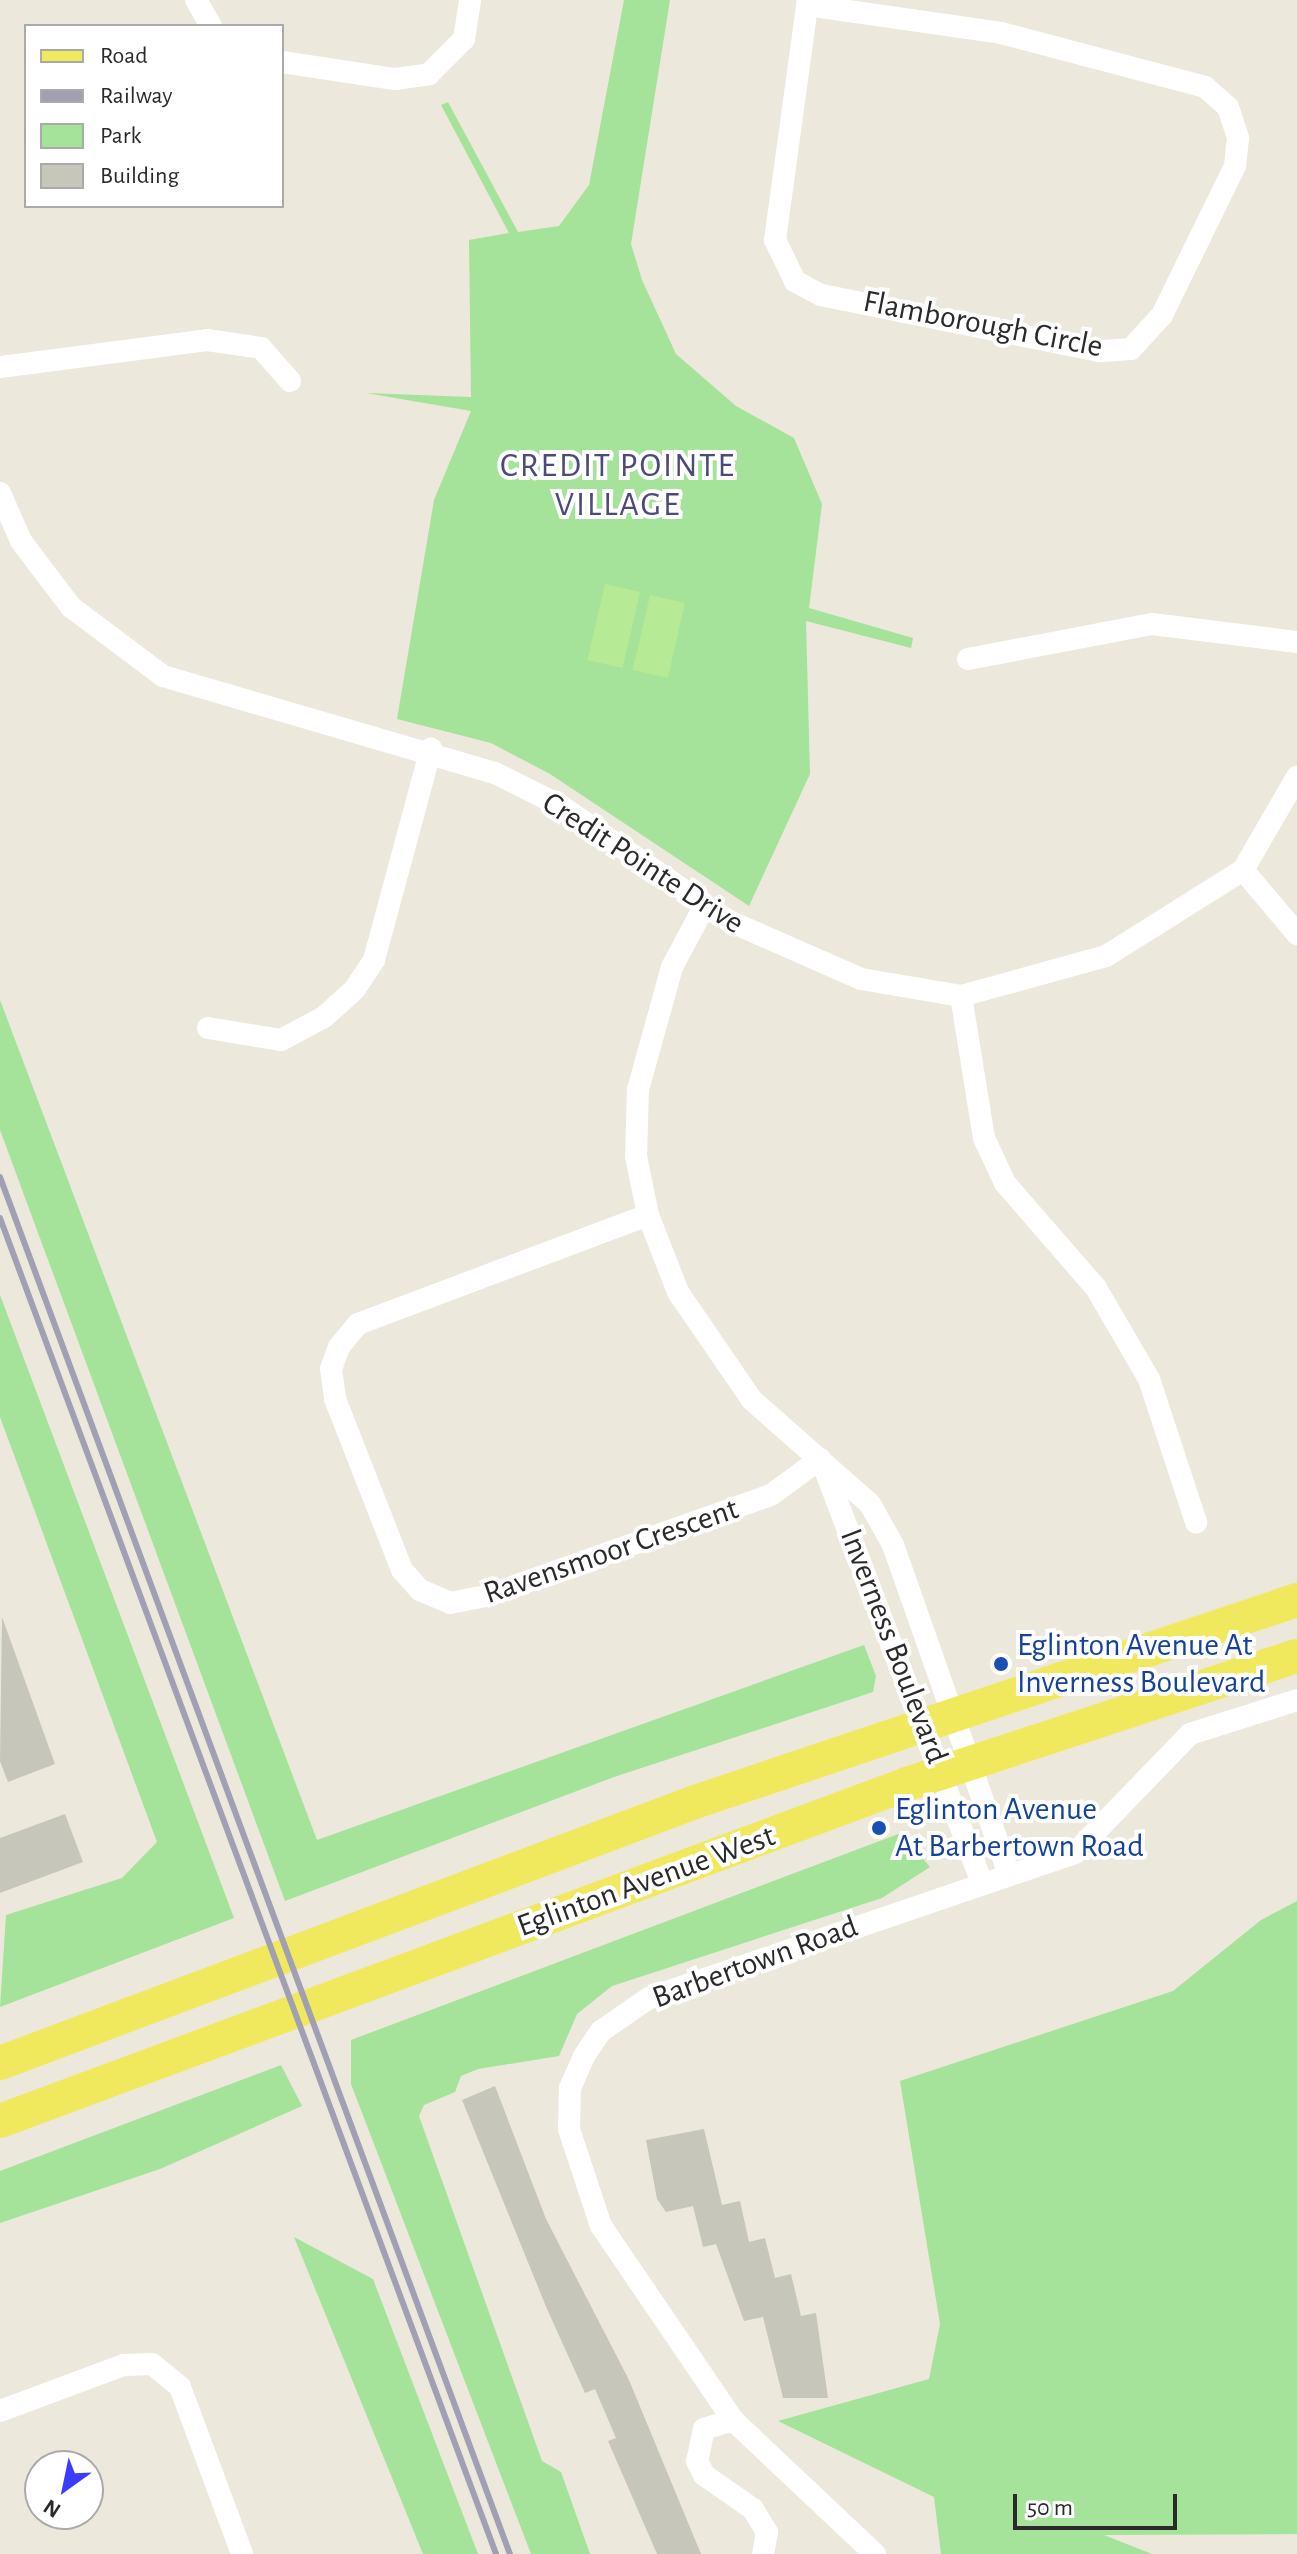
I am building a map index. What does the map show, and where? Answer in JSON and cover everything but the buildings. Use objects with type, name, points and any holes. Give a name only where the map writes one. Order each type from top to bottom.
[{"type":"main road","name":"Eglinton Avenue West","points":[[0,2063],[955,1710],[1297,1600]]},
{"type":"main road","name":"Eglinton Avenue West","points":[[0,2121],[956,1767],[1297,1656]]},
{"type":"street","points":[[196,0],[210,24]]},
{"type":"street","points":[[284,62],[395,79],[429,74],[464,39],[470,0]]},
{"type":"street","name":"Flamborough Circle","points":[[808,3],[1001,33],[1205,87],[1228,107],[1238,138],[1235,166],[1162,315],[1131,349],[1099,351],[821,295],[795,281],[775,240],[808,3]]},
{"type":"street","points":[[0,367],[207,340],[261,348],[290,381]]},
{"type":"street","name":"Credit Pointe Drive","points":[[0,493],[21,541],[71,607],[163,676],[246,706],[431,749],[561,806],[704,907],[793,955],[861,979],[961,996],[1106,956],[1243,870],[1297,777]]},
{"type":"street","points":[[968,659],[1152,624],[1297,642]]},
{"type":"street","points":[[208,1028],[281,1040],[324,1017],[354,990],[374,960],[431,749]]},
{"type":"street","points":[[1243,870],[1297,934]]},
{"type":"street","name":"Inverness Boulevard","points":[[704,907],[672,967],[638,1090],[636,1156],[648,1215],[678,1292],[717,1353],[752,1400],[870,1504],[893,1545],[955,1710],[956,1767],[981,1880]]},
{"type":"street","points":[[961,996],[984,1138],[1005,1183],[1096,1288],[1149,1379],[1196,1522]]},
{"type":"street","name":"Ravensmoor Crescent","points":[[648,1215],[358,1324],[339,1347],[331,1369],[335,1399],[402,1570],[420,1590],[450,1603],[487,1596],[771,1495],[820,1459]]},
{"type":"street","name":"Inverness Boulevard","points":[[820,1459],[922,1722],[956,1767],[1008,1871]]},
{"type":"street","name":"Barbertown Road","points":[[875,2554],[733,2420],[601,2226],[569,2129],[570,2088],[579,2066],[601,2031],[649,1998],[981,1880],[1075,1853],[1190,1734],[1297,1700]]},
{"type":"street","points":[[0,2411],[124,2365],[152,2364],[180,2387],[242,2554]]},
{"type":"street","points":[[733,2420],[704,2429],[697,2461],[704,2475],[753,2509],[767,2532],[763,2554]]},
{"type":"green space","points":[[624,0],[670,0],[631,244],[642,280],[676,354],[736,406],[794,438],[822,504],[809,608],[913,638],[911,648],[806,621],[810,774],[749,906],[550,774],[491,743],[397,719],[434,500],[471,411],[366,393],[471,397],[469,240],[509,233],[441,105],[448,102],[518,232],[559,226],[589,185]]},
{"type":"green space","points":[[605,584],[640,592],[623,668],[587,660]]},
{"type":"green space","points":[[650,595],[685,603],[668,678],[633,670]]},
{"type":"green space","points":[[0,1000],[317,1840],[864,1645],[876,1676],[873,1692],[614,1777],[285,1901],[0,1130]]},
{"type":"green space","points":[[0,1295],[234,1918],[0,2007],[6,1915],[122,1878],[157,1842],[0,1417]]},
{"type":"green space","points":[[901,1833],[930,1867],[882,1898],[612,1986],[577,2014],[559,2056],[478,2069],[461,2076],[455,2092],[424,2105],[419,2116],[542,2461],[561,2472],[590,2554],[531,2554],[351,2084],[351,2040]]},
{"type":"green space","points":[[1297,1901],[1297,2534],[1104,2535],[1152,2554],[941,2554],[934,2497],[778,2421],[929,2379],[940,2324],[900,2081],[1173,1991],[1261,1920]]},
{"type":"green space","points":[[281,2065],[302,2106],[160,2169],[0,2223],[0,2171]]},
{"type":"green space","points":[[294,2237],[373,2279],[478,2554],[423,2554]]},
{"type":"railway","points":[[0,1177],[510,2554]]},
{"type":"railway","points":[[0,1218],[496,2554]]},
{"type":"place","name":"Eglinton Avenue At Inverness Boulevard","points":[[1001,1664]]},
{"type":"place","name":"Eglinton Avenue At Barbertown Road","points":[[879,1828]]},
{"type":"district","name":"CREDIT POINTE VILLAGE","points":[[618,486]]}]
